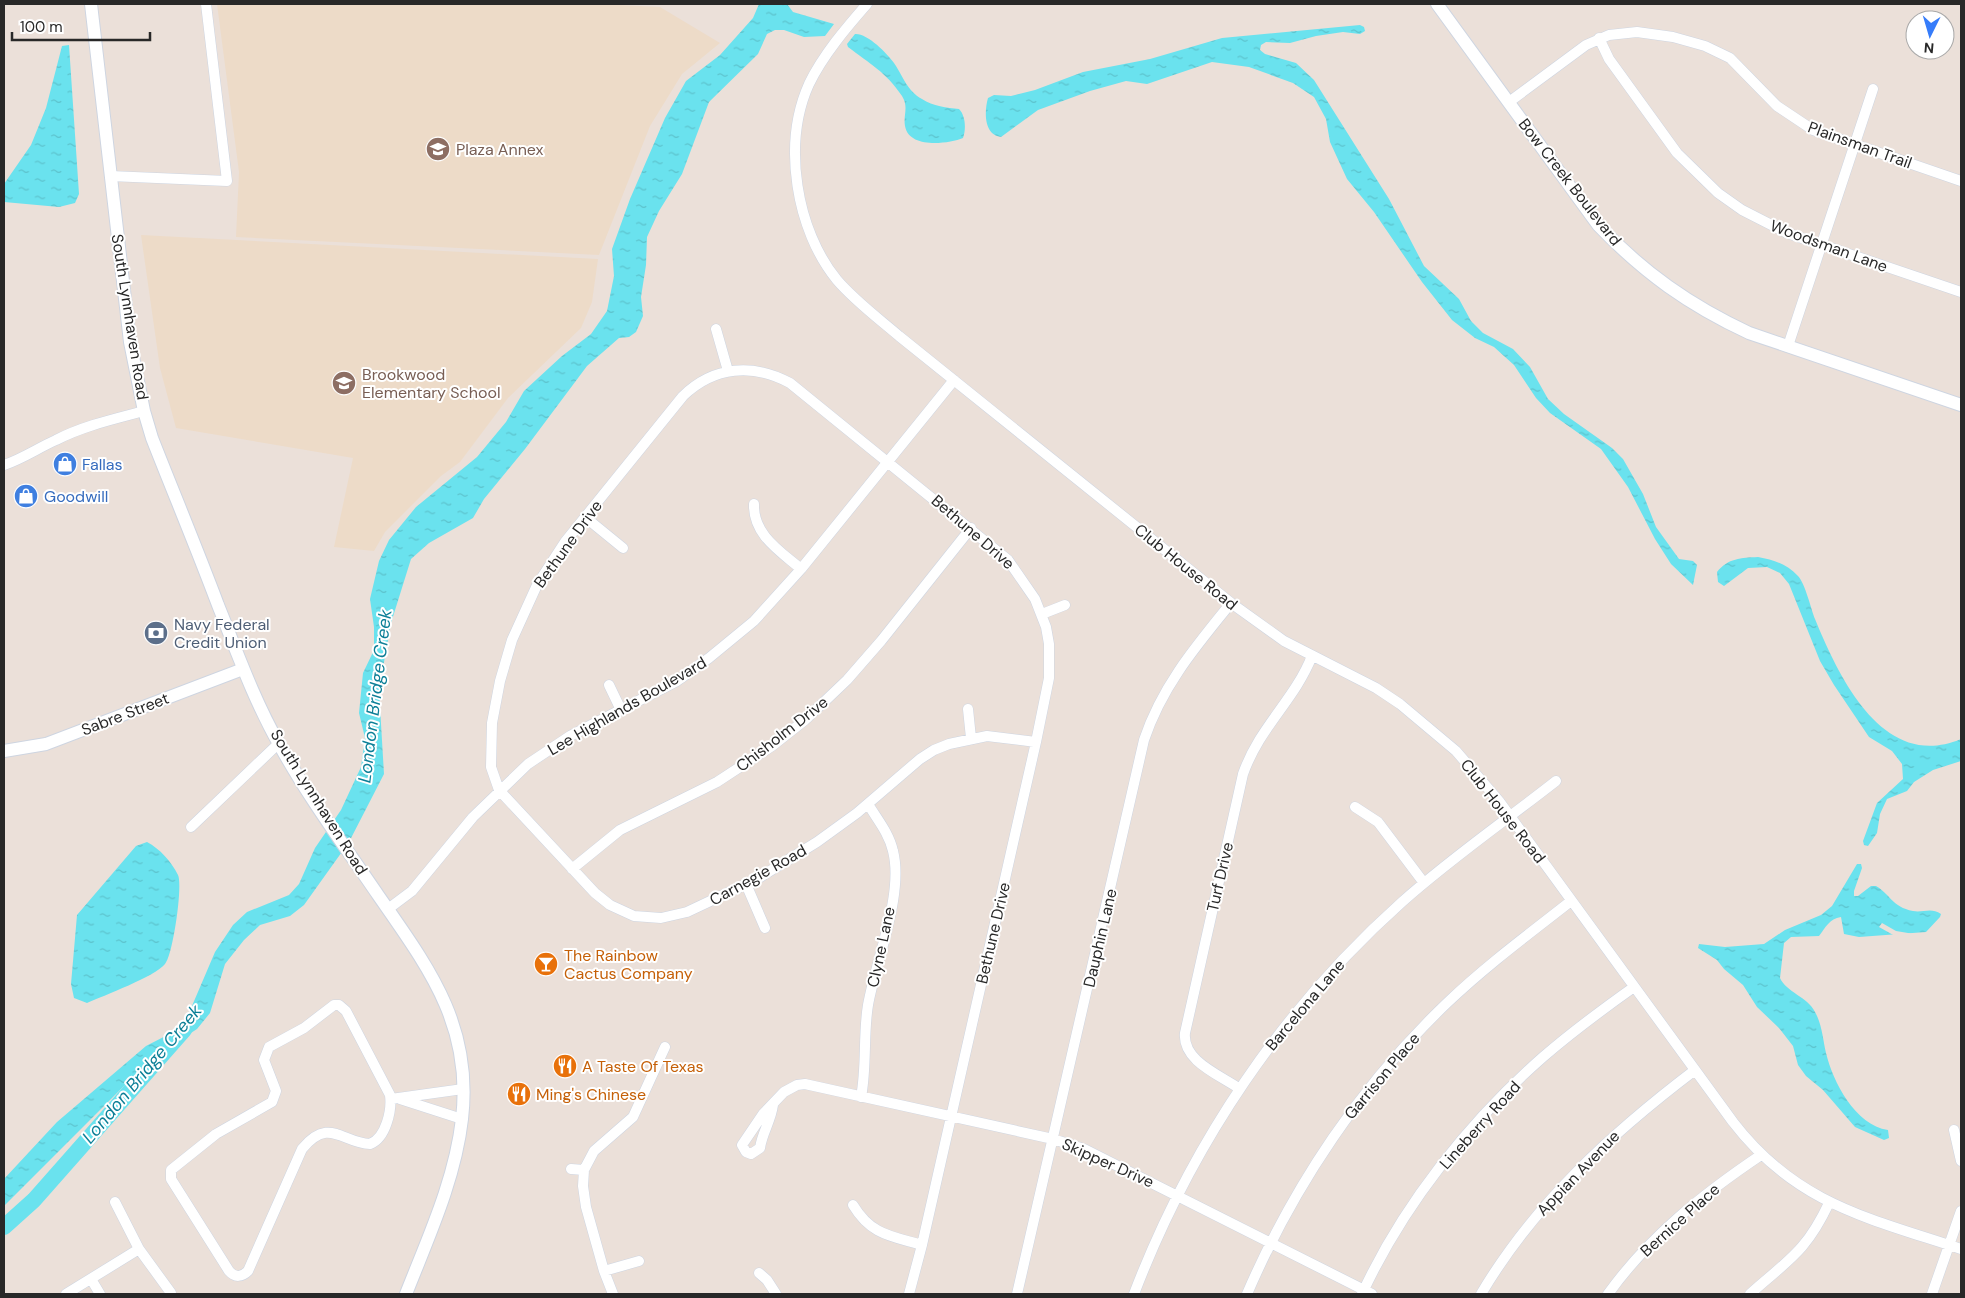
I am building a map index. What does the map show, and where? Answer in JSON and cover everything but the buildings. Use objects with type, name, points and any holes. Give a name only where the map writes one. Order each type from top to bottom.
[{"type":"street","name":"South Lynnhaven Road","points":[[91,4],[130,342],[144,411],[152,438],[243,669],[278,744],[326,820],[423,959],[449,1008],[460,1050],[463,1089],[462,1119],[450,1176],[406,1294]]},
{"type":"street","points":[[110,176],[227,182],[206,4]]},
{"type":"street","name":"Club House Road","points":[[867,4],[838,39],[809,85],[798,126],[795,151],[797,181],[806,222],[825,263],[848,292],[899,336],[1231,603],[1269,631],[1312,656],[1376,688],[1435,732],[1471,767],[1510,817],[1695,1070],[1760,1154],[1787,1177],[1829,1203],[1849,1212],[1961,1249]]},
{"type":"street","name":"Bow Creek Boulevard","points":[[1437,4],[1598,225],[1643,269],[1685,299],[1749,333],[1961,405]]},
{"type":"street","name":"Plainsman Trail","points":[[1509,102],[1586,45],[1599,38],[1623,32],[1637,32],[1705,46],[1730,58],[1742,68],[1777,106],[1813,130],[1854,146],[1961,181]]},
{"type":"street","name":"Woodsman Lane","points":[[1599,38],[1609,59],[1662,135],[1697,174],[1742,210],[1787,233],[1961,292]]},
{"type":"street","points":[[1788,346],[1873,89]]},
{"type":"street","points":[[716,329],[728,371]]},
{"type":"street","name":"Bethune Drive","points":[[499,790],[491,767],[490,746],[494,715],[509,648],[537,585],[565,542],[585,517],[684,396],[705,378],[728,371],[752,370],[766,372],[790,383],[997,549],[1018,572],[1042,614],[1049,644],[1050,661],[1036,742],[922,1245],[909,1294]]},
{"type":"street","name":"Lee Highlands Boulevard","points":[[388,909],[412,891],[455,837],[499,790],[551,748],[676,681],[709,658],[754,621],[801,569],[954,380]]},
{"type":"street","points":[[4,465],[80,429],[144,411]]},
{"type":"street","points":[[754,504],[756,520],[766,539],[801,569]]},
{"type":"street","points":[[585,517],[623,548]]},
{"type":"street","name":"Chisholm Drive","points":[[572,869],[620,830],[717,782],[772,746],[805,720],[847,680],[881,641],[971,528]]},
{"type":"street","name":"Dauphin Lane","points":[[1017,1294],[1150,724],[1174,674],[1231,603]]},
{"type":"street","points":[[1042,614],[1065,605]]},
{"type":"street","name":"Turf Drive","points":[[1240,1089],[1194,1058],[1186,1045],[1185,1032],[1243,774],[1257,741],[1291,695],[1312,656]]},
{"type":"street","name":"Sabre Street","points":[[4,751],[46,744],[243,669]]},
{"type":"street","points":[[609,685],[621,710]]},
{"type":"street","points":[[968,710],[971,738]]},
{"type":"street","name":"Carnegie Road","points":[[499,790],[572,869],[610,905],[634,916],[647,918],[668,917],[688,912],[746,884],[817,842],[868,804],[920,759],[949,744],[971,738],[999,737],[1036,742]]},
{"type":"street","points":[[191,827],[278,744]]},
{"type":"street","name":"Barcelona Lane","points":[[1134,1294],[1190,1169],[1240,1089],[1293,1016],[1322,982],[1424,882],[1556,781]]},
{"type":"street","name":"Clyne Lane","points":[[861,1096],[866,1067],[868,1004],[896,878],[893,850],[888,836],[868,804]]},
{"type":"street","points":[[1356,807],[1378,822],[1424,882]]},
{"type":"street","points":[[746,884],[765,928]]},
{"type":"street","name":"Garrison Place","points":[[1247,1294],[1271,1243],[1334,1136],[1393,1060],[1448,1002],[1493,962],[1571,901]]},
{"type":"street","name":"Lineberry Road","points":[[1366,1293],[1419,1198],[1477,1124],[1544,1056],[1634,987]]},
{"type":"street","points":[[394,1099],[383,1134],[376,1142],[364,1144],[331,1132],[315,1137],[302,1149],[248,1271],[240,1276],[231,1273],[170,1175],[177,1163],[216,1134],[272,1102],[276,1091],[264,1060],[269,1047],[304,1028],[329,1007],[339,1005],[346,1010],[394,1099],[462,1119]]},
{"type":"street","points":[[613,1294],[604,1271],[586,1208],[583,1186],[584,1170],[594,1151],[633,1117],[665,1047]]},
{"type":"street","name":"Appian Avenue","points":[[1482,1294],[1525,1230],[1559,1190],[1619,1131],[1695,1070]]},
{"type":"street","name":"Skipper Drive","points":[[773,1105],[784,1092],[797,1085],[805,1084],[1053,1139],[1084,1149],[1366,1293]]},
{"type":"street","points":[[394,1099],[463,1089]]},
{"type":"street","points":[[1954,1130],[1961,1161]]},
{"type":"street","name":"Bernice Place","points":[[1608,1294],[1639,1256],[1683,1213],[1760,1154]]},
{"type":"street","points":[[571,1169],[584,1170]]},
{"type":"street","points":[[115,1202],[139,1249],[171,1293]]},
{"type":"street","points":[[1750,1294],[1798,1254],[1819,1226],[1829,1203]]},
{"type":"street","points":[[853,1205],[862,1220],[876,1230],[922,1245]]},
{"type":"street","points":[[1932,1294],[1961,1211]]},
{"type":"street","points":[[66,1294],[139,1249]]},
{"type":"street","points":[[604,1271],[639,1261]]},
{"type":"street","points":[[759,1273],[767,1280],[776,1294]]},
{"type":"street","points":[[91,1279],[100,1294]]},
{"type":"shaded area","name":"Plaza Annex","points":[[217,4],[600,4],[660,7],[720,43],[682,74],[650,126],[599,255],[236,237],[239,172]]},
{"type":"shaded area","name":"Brookwood Elementary School","points":[[141,235],[598,259],[592,302],[581,328],[508,398],[460,462],[441,476],[385,532],[374,551],[334,547],[353,458],[176,428],[160,368]]},
{"type":"water","points":[[759,4],[787,4],[793,12],[834,24],[825,36],[804,37],[784,30],[775,30],[767,34],[758,54],[709,102],[682,174],[659,211],[647,237],[646,265],[641,297],[643,316],[636,332],[629,337],[619,338],[587,366],[525,449],[484,499],[473,518],[429,543],[411,559],[391,623],[379,690],[384,774],[349,842],[304,905],[290,916],[260,925],[244,940],[225,964],[210,1013],[197,1029],[150,1060],[4,1206],[4,1179],[57,1122],[146,1046],[183,1027],[215,952],[233,925],[247,912],[289,895],[299,884],[315,848],[341,810],[361,767],[365,738],[359,713],[363,673],[374,650],[374,627],[370,599],[379,561],[389,540],[416,507],[477,457],[506,422],[524,391],[562,356],[591,334],[607,311],[614,276],[612,249],[630,199],[665,118],[686,81],[720,55],[753,18]]},
{"type":"water","points":[[1360,25],[1364,27],[1365,31],[1360,34],[1343,32],[1316,36],[1290,43],[1266,42],[1261,45],[1260,50],[1265,54],[1296,63],[1314,80],[1389,199],[1424,266],[1459,299],[1471,321],[1483,333],[1513,349],[1530,367],[1548,399],[1564,414],[1612,448],[1623,459],[1643,494],[1656,527],[1679,559],[1693,561],[1697,565],[1693,585],[1671,564],[1655,539],[1628,487],[1601,449],[1550,413],[1536,398],[1514,365],[1494,347],[1475,338],[1452,320],[1422,282],[1374,212],[1347,179],[1330,142],[1326,119],[1314,97],[1293,83],[1249,67],[1212,62],[1147,84],[1126,81],[1090,91],[1038,110],[1001,137],[991,132],[988,127],[986,110],[988,98],[994,95],[1011,96],[1035,90],[1083,72],[1150,59],[1222,38]]},
{"type":"water","points":[[855,34],[871,40],[887,54],[909,88],[917,96],[935,105],[959,109],[965,123],[963,138],[948,142],[930,143],[914,138],[908,133],[905,126],[905,104],[902,96],[884,74],[848,47],[847,44]]},
{"type":"water","points":[[69,45],[79,194],[75,203],[59,207],[4,202],[4,184],[31,145],[46,108],[62,46]]},
{"type":"water","points":[[1758,557],[1775,561],[1785,566],[1801,579],[1815,619],[1837,667],[1851,691],[1868,713],[1887,731],[1909,742],[1933,746],[1961,739],[1961,761],[1933,770],[1914,782],[1907,791],[1887,799],[1880,814],[1877,833],[1868,846],[1864,845],[1863,841],[1877,803],[1903,779],[1902,764],[1892,751],[1869,737],[1834,685],[1820,661],[1789,584],[1780,573],[1767,567],[1748,568],[1724,586],[1718,582],[1717,572],[1730,561],[1740,558]]},
{"type":"water","points":[[147,842],[169,860],[178,875],[179,892],[176,920],[168,958],[160,969],[116,991],[87,1003],[74,998],[71,984],[77,915],[136,846]]},
{"type":"water","points":[[1857,864],[1861,864],[1862,868],[1854,896],[1858,896],[1871,886],[1876,886],[1900,907],[1913,911],[1934,911],[1941,914],[1940,917],[1926,932],[1859,937],[1844,934],[1841,917],[1837,918],[1828,924],[1819,936],[1791,937],[1784,943],[1780,978],[1787,987],[1812,1007],[1822,1032],[1829,1064],[1840,1089],[1865,1120],[1888,1130],[1889,1138],[1884,1140],[1855,1127],[1823,1090],[1806,1076],[1798,1065],[1793,1046],[1779,1028],[1757,1007],[1743,985],[1724,969],[1717,960],[1698,948],[1699,944],[1725,947],[1764,944],[1785,930],[1821,915],[1832,906]]},
{"type":"pier","points":[[1882,923],[1896,931],[1914,934],[1915,937],[1881,938],[1880,936],[1895,936],[1879,927]]},
{"type":"waterway","name":"London Bridge Creek","points":[[4,1227],[34,1200],[184,1030]]},
{"type":"place","name":"Plaza Annex","points":[[438,149]]},
{"type":"place","name":"Brookwood Elementary School","points":[[344,383]]},
{"type":"place","name":"Fallas","points":[[65,464]]},
{"type":"place","name":"Goodwill","points":[[26,496]]},
{"type":"place","name":"Navy Federal Credit Union","points":[[156,633]]},
{"type":"place","name":"The Rainbow Cactus Company","points":[[546,964]]},
{"type":"place","name":"A Taste Of Texas","points":[[565,1066]]},
{"type":"place","name":"Ming's Chinese","points":[[519,1094]]}]
